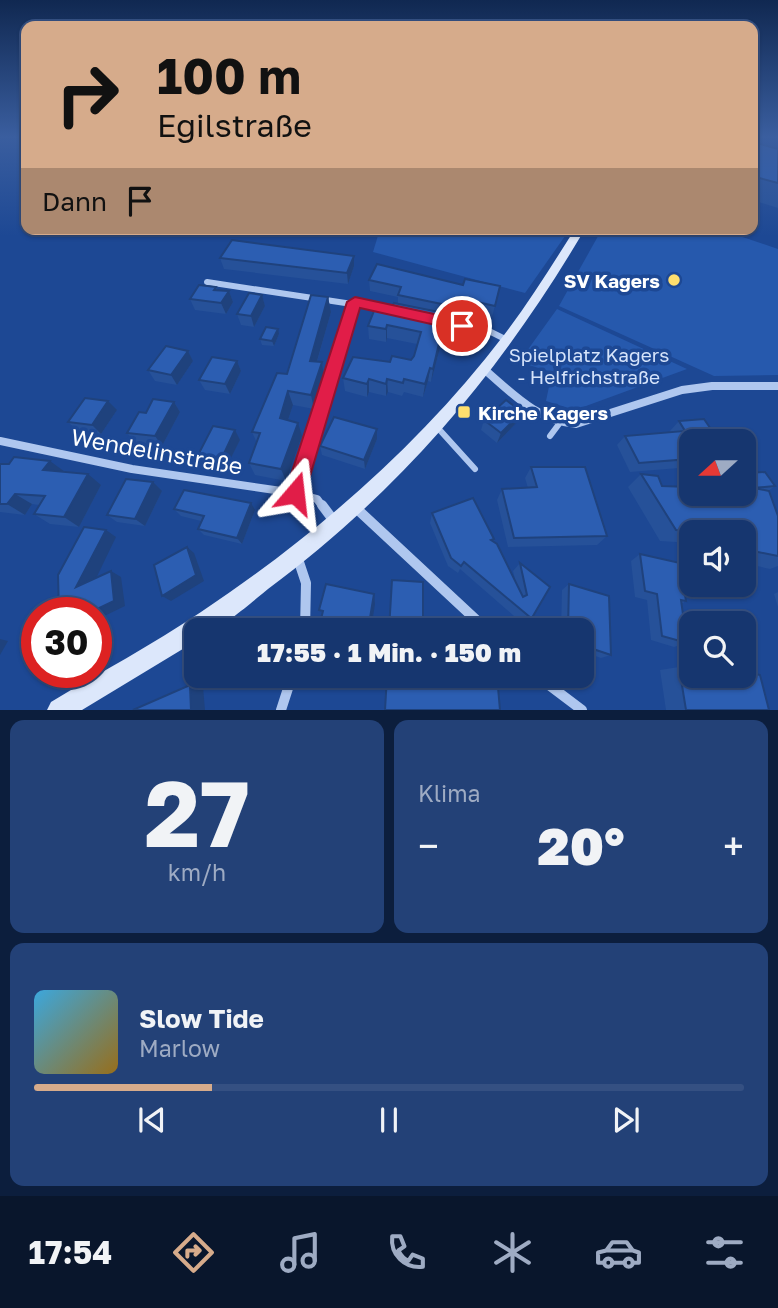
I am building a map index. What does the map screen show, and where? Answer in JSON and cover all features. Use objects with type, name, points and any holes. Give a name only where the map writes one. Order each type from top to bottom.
[{"type":"street","points":[[59,709],[226,609],[337,524],[437,427],[485,370],[576,235]]},
{"type":"street","points":[[207,282],[355,302],[395,311]]},
{"type":"street","points":[[295,493],[355,302]]},
{"type":"street","points":[[449,323],[489,331],[507,340]]},
{"type":"street","points":[[485,370],[545,418],[559,425],[576,424],[682,390],[712,386],[778,386]]},
{"type":"street","name":"Wendelinstraße","points":[[0,441],[132,469],[295,493],[317,499],[337,524]]},
{"type":"street","points":[[355,507],[474,618]]},
{"type":"street","points":[[297,556],[305,569],[306,618]]},
{"type":"street","points":[[281,709],[288,688]]},
{"type":"street","points":[[553,688],[582,709]]},
{"type":"lane","points":[[550,436],[559,425]]},
{"type":"lane","points":[[437,427],[475,469]]},
{"type":"green space","points":[[378,235],[566,235],[525,293],[373,252]]},
{"type":"green space","name":"SV Kagers","points":[[599,235],[737,235],[778,249],[778,375],[714,376],[559,306]]},
{"type":"green space","name":"Spielplatz Kagers - Helfrichstraße","points":[[557,309],[687,369],[575,410],[546,401],[552,372],[519,362]]},
{"type":"building","points":[[758,170],[778,170],[778,183],[758,178]]},
{"type":"building","points":[[232,240],[354,256],[347,273],[220,258]]},
{"type":"building","points":[[377,264],[463,285],[465,279],[500,286],[495,306],[468,300],[466,309],[398,295],[401,287],[369,280]]},
{"type":"building","points":[[199,285],[229,291],[221,303],[190,299]]},
{"type":"building","points":[[249,293],[262,295],[251,316],[237,314]]},
{"type":"building","points":[[311,295],[328,297],[310,361],[322,362],[311,395],[288,391],[280,418],[298,423],[281,469],[249,463],[260,433],[252,432],[277,373],[287,374]]},
{"type":"building","points":[[394,303],[464,317],[457,338],[441,335],[433,369],[430,368],[425,384],[404,379],[403,383],[387,379],[386,384],[369,379],[367,384],[343,378],[353,357],[390,362],[392,356],[411,360],[414,356],[421,332],[387,325],[386,329],[368,326],[376,306],[391,309]]},
{"type":"building","points":[[266,327],[278,329],[272,341],[260,339]]},
{"type":"building","points":[[166,346],[188,351],[171,375],[148,370]]},
{"type":"building","points":[[212,357],[237,361],[225,384],[199,380]]},
{"type":"building","points":[[85,398],[108,401],[92,425],[68,422]]},
{"type":"building","points":[[153,399],[174,402],[155,436],[127,433],[139,412],[146,413]]},
{"type":"building","points":[[506,400],[522,412],[501,433],[484,420]]},
{"type":"building","points":[[334,417],[377,429],[364,460],[320,446]]},
{"type":"building","points":[[704,419],[711,429],[684,429],[679,421]]},
{"type":"building","points":[[213,426],[235,430],[221,460],[198,455]]},
{"type":"building","points":[[679,432],[679,460],[639,463],[625,436]]},
{"type":"building","points":[[14,457],[50,461],[43,470],[88,474],[64,517],[34,514],[45,496],[15,494],[7,504],[0,504],[0,464],[9,464]]},
{"type":"building","points":[[531,467],[585,467],[607,536],[514,538],[502,489],[537,487]]},
{"type":"building","points":[[756,472],[765,472],[775,486],[756,488]]},
{"type":"building","points":[[641,474],[658,476],[662,486],[679,487],[679,506],[756,506],[756,488],[769,491],[778,516],[778,556],[756,552],[756,520],[679,520],[679,530],[676,530]]},
{"type":"building","points":[[126,479],[153,482],[135,519],[107,515]]},
{"type":"building","points":[[184,490],[251,503],[237,538],[198,529],[204,516],[174,509]]},
{"type":"building","points":[[473,498],[494,539],[491,540],[497,544],[523,597],[527,595],[520,563],[550,587],[534,618],[464,562],[461,566],[451,558],[432,513]]},
{"type":"building","points":[[84,527],[106,530],[76,587],[111,571],[114,601],[112,602],[112,597],[59,597],[58,575]]},
{"type":"building","points":[[187,547],[196,575],[162,596],[154,565]]},
{"type":"building","points":[[640,554],[679,563],[679,597],[685,597],[686,601],[681,600],[683,611],[679,611],[679,641],[662,636],[657,594],[645,591]]},
{"type":"building","points":[[392,580],[423,582],[423,618],[390,618]]},
{"type":"building","points":[[326,584],[374,594],[370,618],[321,618],[323,611],[319,610]]},
{"type":"building","points":[[569,584],[609,596],[611,655],[594,649],[594,618],[568,618]]},
{"type":"building","points":[[756,674],[760,675],[769,710],[686,710],[682,688],[756,688]]},
{"type":"building","points":[[184,688],[190,688],[191,710],[133,710]]},
{"type":"building","points":[[386,688],[498,688],[500,710],[385,710]]},
{"type":"place","name":"SV Kagers","points":[[674,280]]},
{"type":"place","name":"Kirche Kagers","points":[[464,412]]},
{"type":"route","points":[[295,493],[355,302],[462,326]]}]
